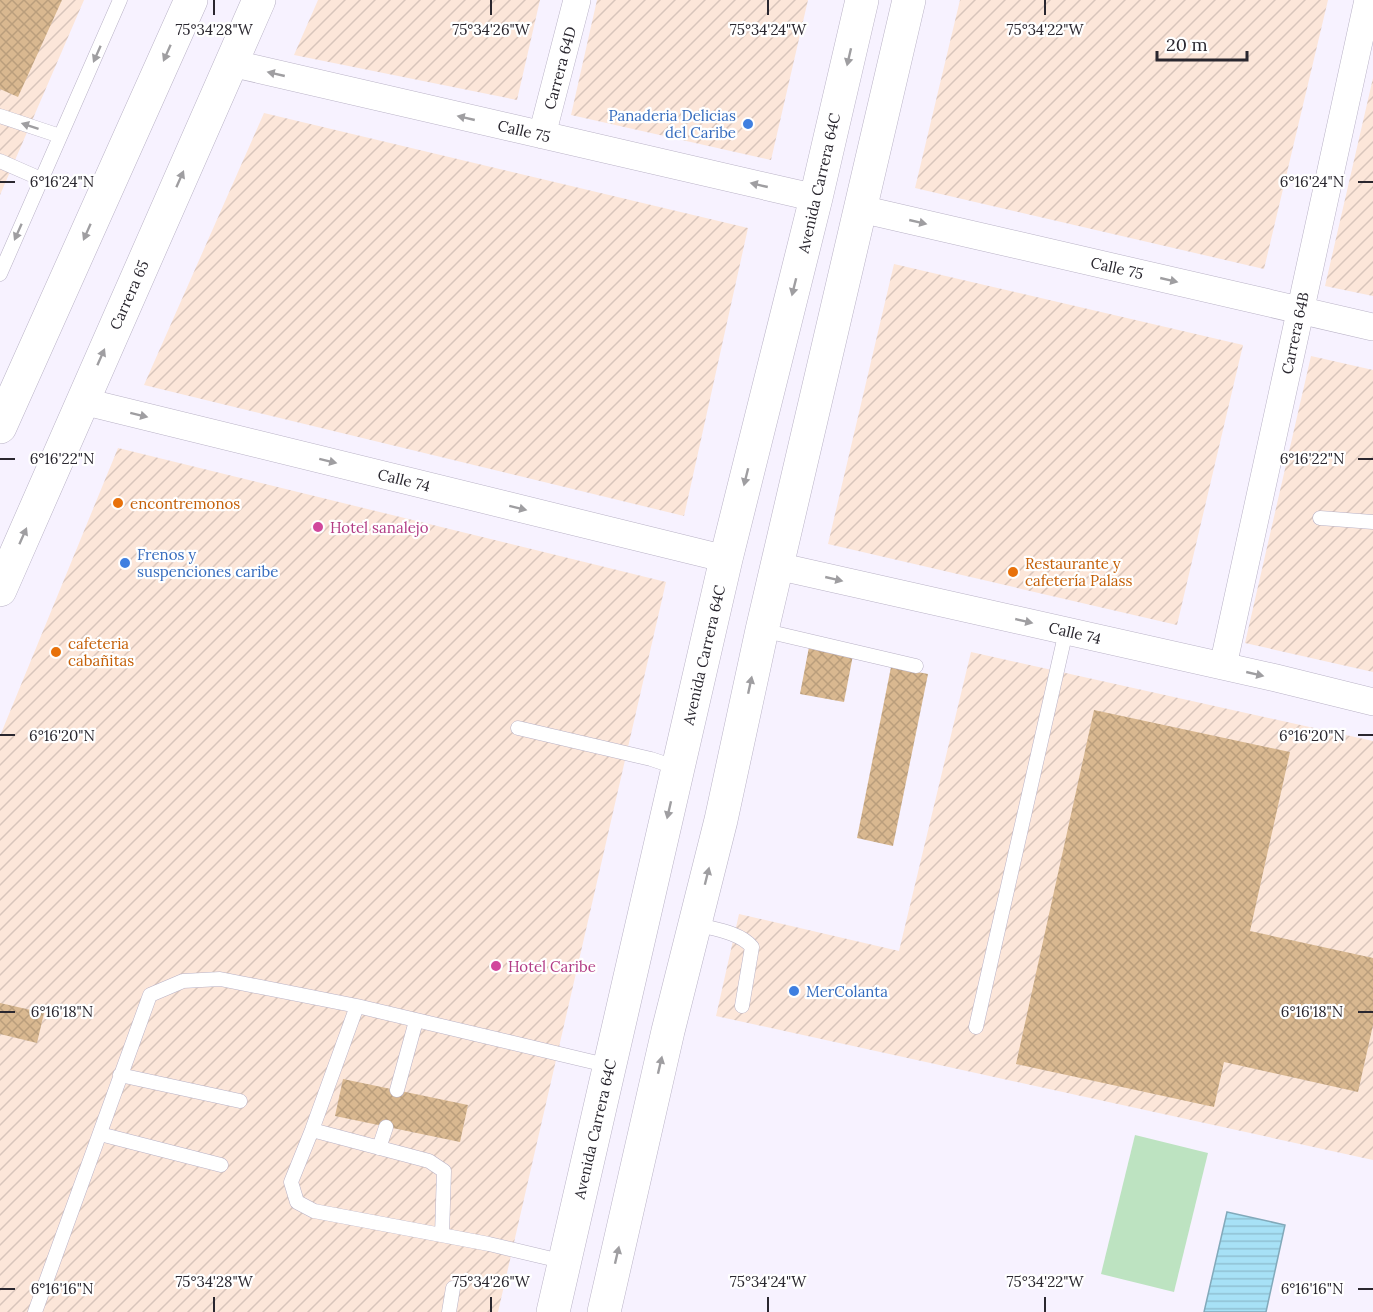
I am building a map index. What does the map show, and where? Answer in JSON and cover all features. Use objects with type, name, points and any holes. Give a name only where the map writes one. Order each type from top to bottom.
[{"type":"main road","points":[[0,427],[191,0]]},
{"type":"main road","name":"Carrera 65","points":[[0,590],[259,0]]},
{"type":"main road","name":"Avenida Carrera 64C","points":[[553,1312],[726,559],[816,198],[862,0]]},
{"type":"main road","points":[[604,1312],[668,1030],[721,820],[762,630],[909,0]]},
{"type":"street","name":"Carrera 64D","points":[[542,135],[578,0]]},
{"type":"street","name":"Carrera 64B","points":[[1223,666],[1368,0]]},
{"type":"street","name":"Calle 75","points":[[231,63],[816,198]]},
{"type":"street","name":"Calle 75","points":[[861,209],[1373,327]]},
{"type":"street","name":"Calle 74","points":[[82,401],[726,559]]},
{"type":"street","name":"Calle 74","points":[[777,566],[1373,702]]},
{"type":"lane","points":[[0,274],[120,0]]},
{"type":"lane","points":[[0,116],[60,136]]},
{"type":"lane","points":[[0,161],[41,179]]},
{"type":"lane","points":[[1320,518],[1373,522]]},
{"type":"lane","points":[[762,630],[916,666]]},
{"type":"lane","points":[[976,1027],[1066,631]]},
{"type":"lane","points":[[518,728],[651,759],[678,768]]},
{"type":"lane","points":[[695,924],[734,935],[747,941],[752,947],[742,1006]]},
{"type":"lane","points":[[35,1312],[150,995],[183,981],[220,979],[357,1006],[610,1066]]},
{"type":"lane","points":[[357,1006],[291,1182],[297,1202],[314,1211],[489,1244],[565,1262]]},
{"type":"lane","points":[[397,1090],[416,1021]]},
{"type":"lane","points":[[120,1075],[240,1101]]},
{"type":"lane","points":[[379,1148],[386,1127]]},
{"type":"lane","points":[[312,1130],[429,1161],[444,1171],[442,1235]]},
{"type":"lane","points":[[100,1134],[221,1165]]},
{"type":"lane","points":[[448,1312],[453,1288]]},
{"type":"shaded area","points":[[0,0],[84,0],[0,195]]},
{"type":"shaded area","points":[[318,0],[540,0],[517,100],[294,55]]},
{"type":"shaded area","points":[[597,0],[808,0],[771,160],[571,115]]},
{"type":"shaded area","points":[[960,0],[1328,0],[1264,269],[915,188]]},
{"type":"shaded area","points":[[1373,78],[1373,296],[1325,286]]},
{"type":"shaded area","points":[[264,113],[748,228],[684,516],[144,385]]},
{"type":"shaded area","points":[[894,264],[1243,345],[1177,625],[828,544]]},
{"type":"shaded area","points":[[1311,356],[1373,370],[1373,672],[1245,643]]},
{"type":"shaded area","points":[[118,448],[666,582],[498,1312],[0,1312],[0,736]]},
{"type":"shaded area","points":[[971,652],[1373,741],[1373,1160],[716,1016],[739,914],[899,951]]},
{"type":"green space","points":[[1135,1135],[1208,1153],[1174,1292],[1101,1274]]},
{"type":"water","points":[[1227,1212],[1285,1225],[1266,1312],[1204,1312]]},
{"type":"building","points":[[0,0],[62,0],[18,97],[0,89]]},
{"type":"building","points":[[809,647],[853,655],[844,702],[800,694]]},
{"type":"building","points":[[891,667],[928,674],[893,846],[857,838]]},
{"type":"building","points":[[1094,710],[1290,752],[1250,931],[1373,958],[1373,1025],[1358,1092],[1224,1062],[1214,1107],[1016,1064]]},
{"type":"building","points":[[0,1003],[44,1013],[37,1043],[0,1034]]},
{"type":"building","points":[[343,1079],[468,1105],[460,1142],[335,1116]]},
{"type":"place","name":"Panaderia Delicias del Caribe","points":[[748,124]]},
{"type":"place","name":"encontremonos","points":[[118,503]]},
{"type":"place","name":"Hotel sanalejo","points":[[318,527]]},
{"type":"place","name":"Frenos y suspenciones caribe","points":[[125,563]]},
{"type":"place","name":"Restaurante y cafetería Palass","points":[[1013,572]]},
{"type":"place","name":"cafeteria cabañitas","points":[[56,652]]},
{"type":"place","name":"Hotel Caribe","points":[[496,966]]},
{"type":"place","name":"MerColanta","points":[[794,991]]}]
